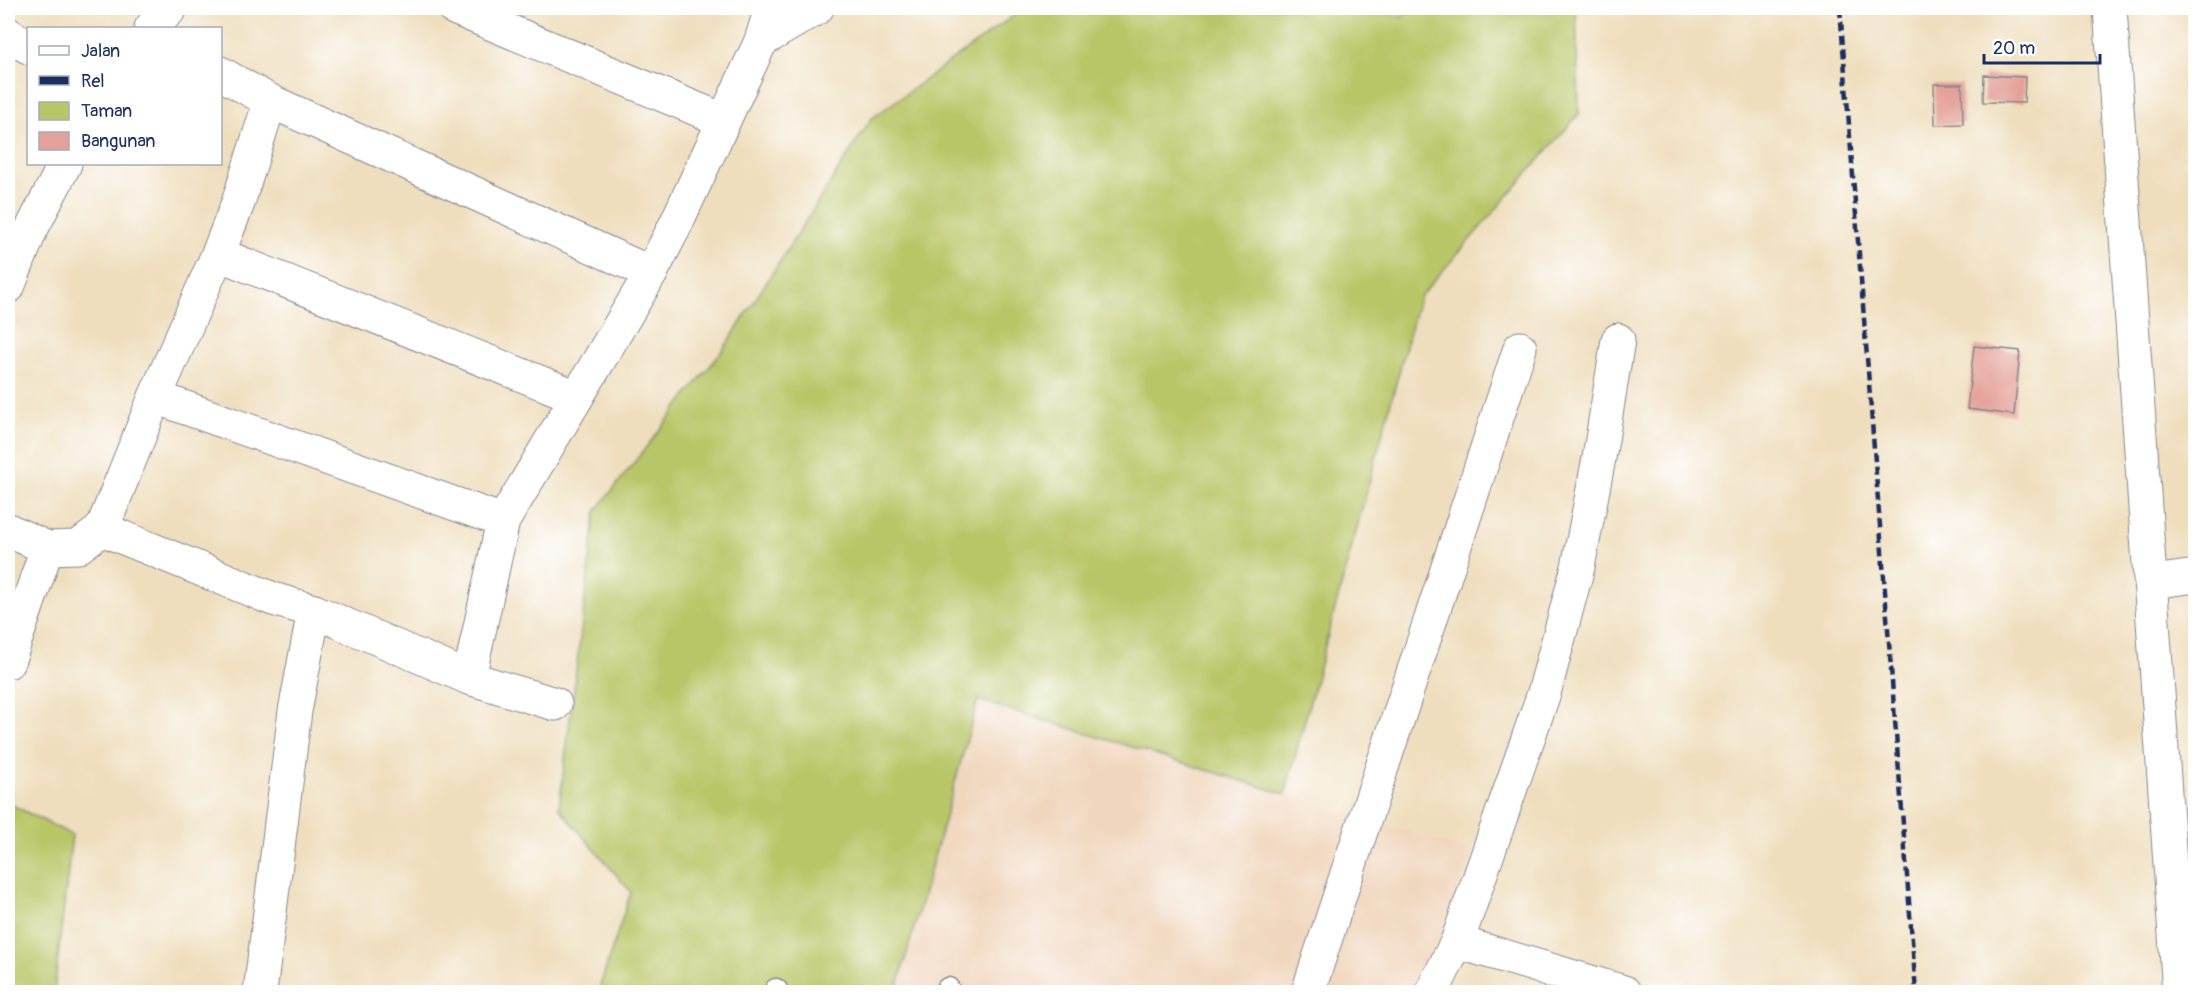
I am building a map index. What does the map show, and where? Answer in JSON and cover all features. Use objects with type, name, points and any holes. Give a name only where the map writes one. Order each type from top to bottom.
[{"type":"street","points":[[152,27],[171,8]]},
{"type":"street","points":[[454,8],[723,120]]},
{"type":"street","points":[[469,678],[503,521],[651,273],[761,41],[771,8]]},
{"type":"street","points":[[761,41],[817,8]]},
{"type":"street","points":[[2110,8],[2179,993]]},
{"type":"street","points":[[8,34],[27,46]]},
{"type":"street","points":[[222,74],[270,102],[651,273]]},
{"type":"street","points":[[8,530],[47,548],[78,547],[102,529],[154,397],[218,254],[238,203],[270,102]]},
{"type":"street","points":[[8,287],[30,232],[64,165]]},
{"type":"street","points":[[218,254],[577,397]]},
{"type":"street","points":[[1432,993],[1457,942],[1544,693],[1578,567],[1618,340]]},
{"type":"street","points":[[1308,993],[1520,348]]},
{"type":"street","points":[[154,397],[503,521]]},
{"type":"street","points":[[102,529],[273,599],[314,611],[469,678],[555,704]]},
{"type":"street","points":[[8,662],[47,548]]},
{"type":"street","points":[[2152,582],[2196,576]]},
{"type":"street","points":[[260,993],[295,711],[314,611]]},
{"type":"street","points":[[1457,942],[1624,993]]},
{"type":"shaded area","points":[[978,700],[1472,851],[1417,992],[896,992]]},
{"type":"green space","points":[[1024,8],[1368,8],[1403,17],[1406,8],[1576,8],[1579,114],[1419,298],[1285,794],[978,700],[896,992],[598,992],[631,892],[559,808],[596,511],[725,347],[871,119]]},
{"type":"green space","points":[[8,803],[72,835],[54,992],[8,992]]},
{"type":"building","points":[[1984,75],[2025,77],[2024,103],[1983,102]]},
{"type":"building","points":[[1934,84],[1962,84],[1963,124],[1935,125]]},
{"type":"building","points":[[1974,346],[2020,351],[2014,415],[1967,409]]},
{"type":"railway","points":[[1840,8],[1916,992]]}]
